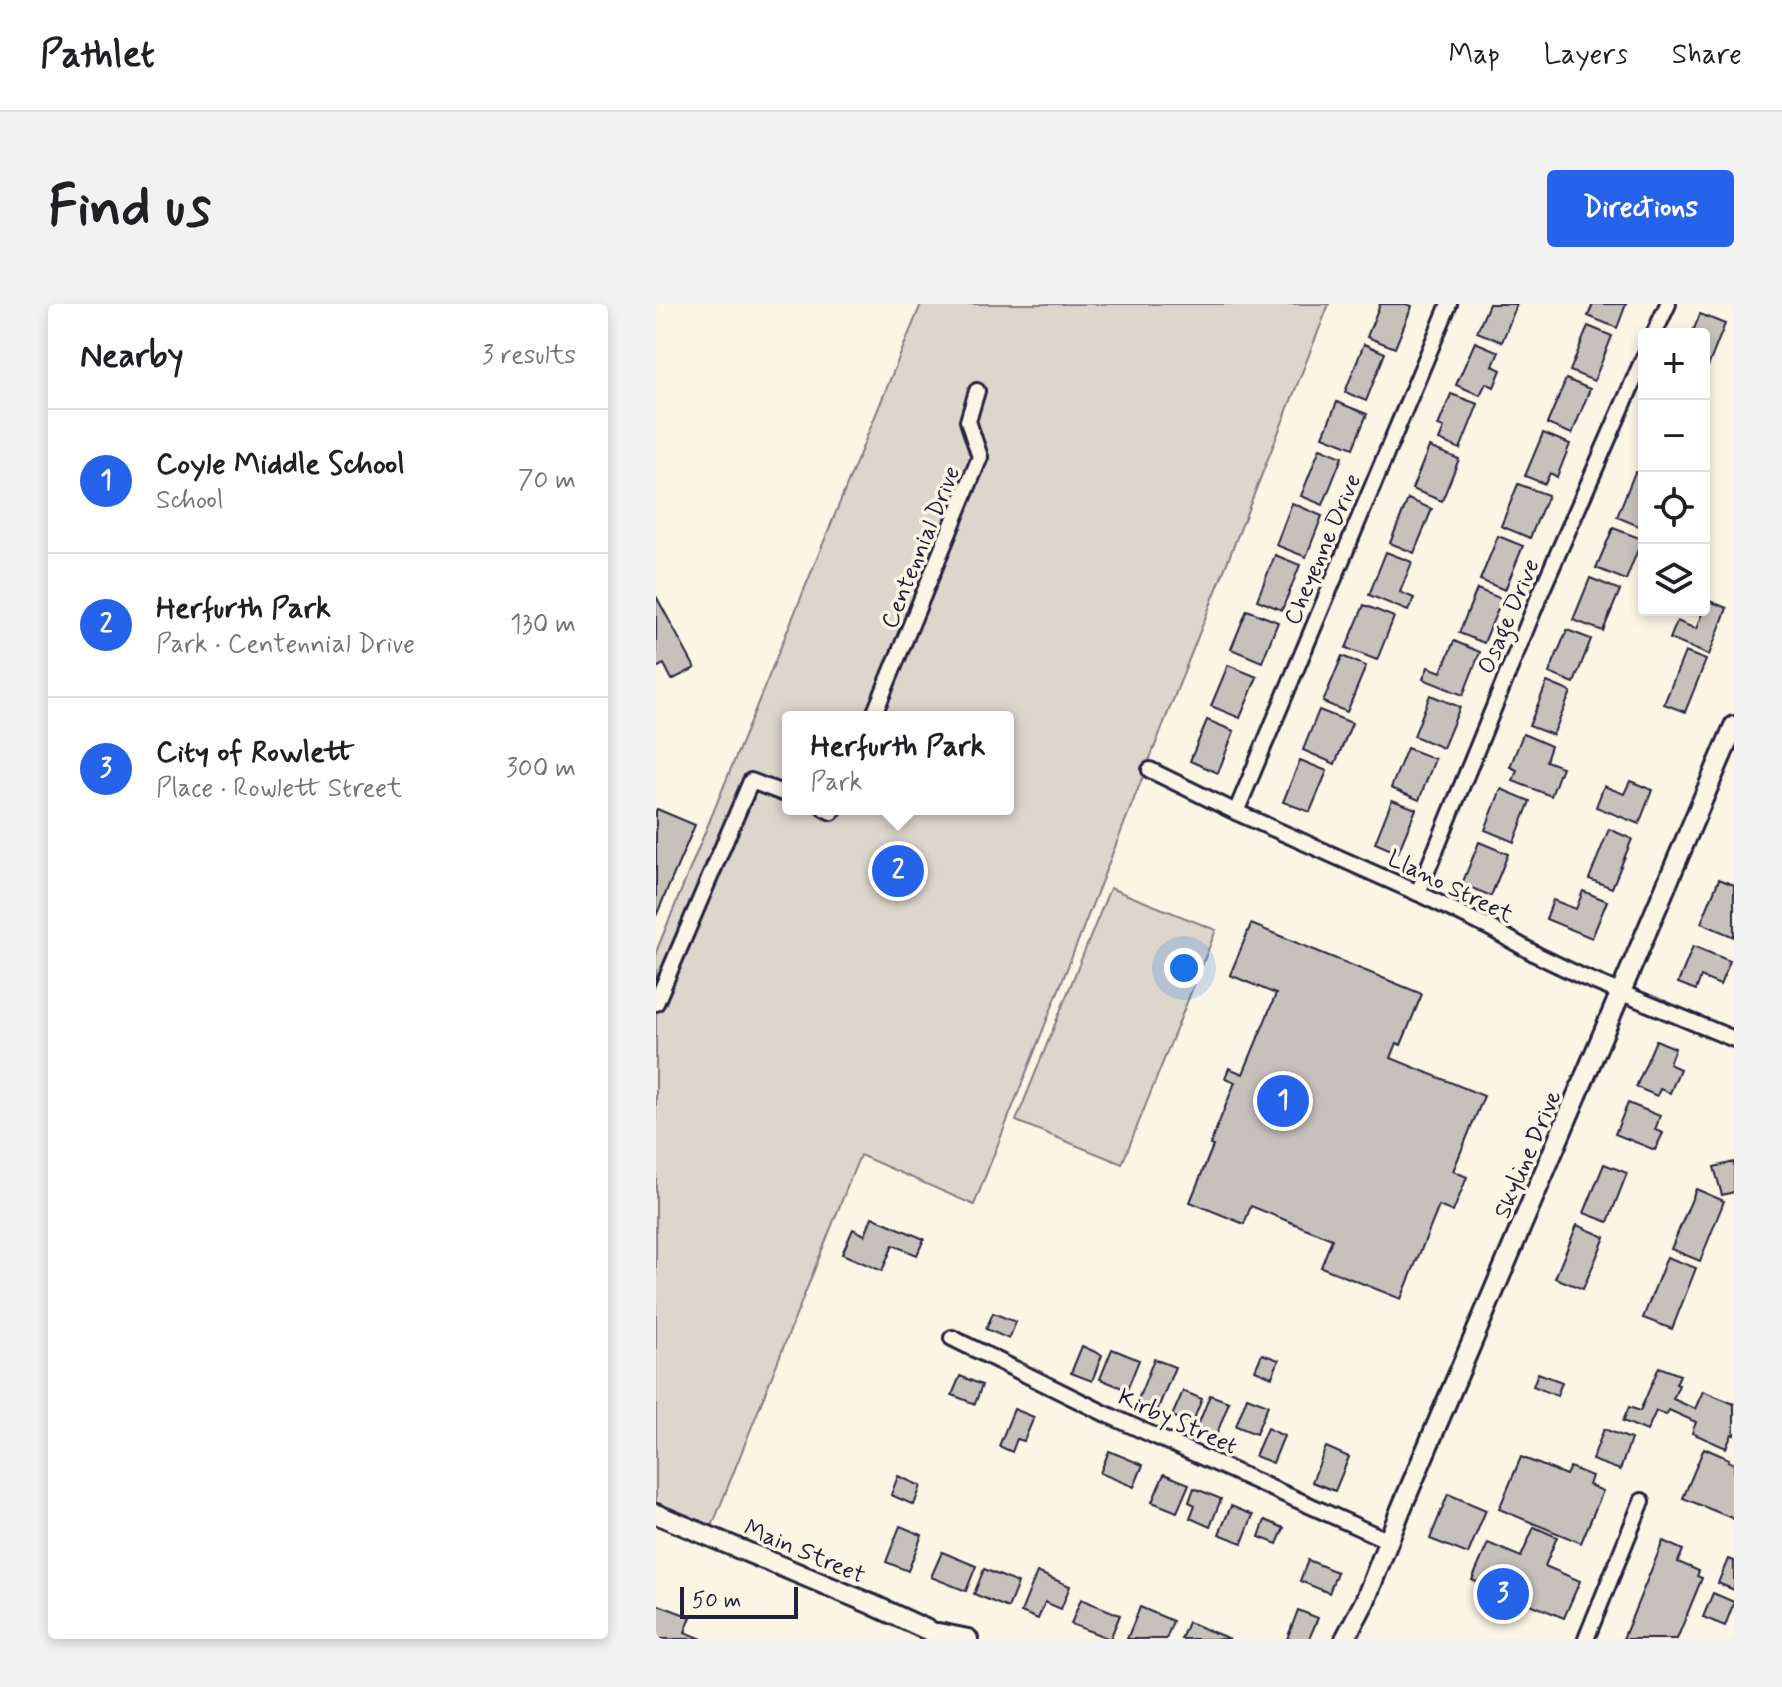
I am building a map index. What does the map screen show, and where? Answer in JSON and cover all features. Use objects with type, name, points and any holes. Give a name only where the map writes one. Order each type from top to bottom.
[{"type":"street","name":"Cheyenne Drive","points":[[1236,812],[1449,304]]},
{"type":"street","points":[[1657,328],[1668,304]]},
{"type":"street","name":"Osage Drive","points":[[1418,893],[1541,592],[1638,371]]},
{"type":"street","name":"Centennial Drive","points":[[875,711],[980,457],[968,421],[977,391]]},
{"type":"street","name":"Skyline Drive","points":[[1345,1639],[1365,1601],[1734,726]]},
{"type":"street","name":"Llano Street","points":[[1150,770],[1418,893],[1571,972],[1734,1039]]},
{"type":"street","points":[[656,1003],[751,781],[782,793]]},
{"type":"street","name":"Kirby Street","points":[[952,1338],[1106,1414],[1389,1541]]},
{"type":"street","points":[[1586,1639],[1642,1501]]},
{"type":"street","name":"Main Street","points":[[656,1514],[941,1636],[968,1639]]},
{"type":"street","name":"Skyline Drive","points":[[1356,1639],[1365,1601]]},
{"type":"shaded area","points":[[921,304],[1329,304],[974,1205],[860,1155],[711,1529],[656,1508],[656,952]]},
{"type":"shaded area","points":[[1110,888],[1216,930],[1122,1164],[1016,1121]]},
{"type":"building","points":[[1380,304],[1412,306],[1395,348],[1367,337]]},
{"type":"building","points":[[1489,304],[1517,304],[1502,342],[1477,332]]},
{"type":"building","points":[[1593,304],[1626,304],[1617,328],[1588,316]]},
{"type":"building","points":[[1700,314],[1725,324],[1710,362],[1710,328],[1694,328]]},
{"type":"building","points":[[1588,326],[1612,336],[1594,381],[1570,371]]},
{"type":"building","points":[[1475,342],[1499,352],[1493,366],[1501,370],[1494,387],[1486,383],[1480,395],[1456,385]]},
{"type":"building","points":[[1364,344],[1385,353],[1366,401],[1345,392]]},
{"type":"building","points":[[1566,379],[1590,389],[1572,434],[1547,424]]},
{"type":"building","points":[[1451,394],[1478,404],[1460,449],[1439,440],[1444,428],[1438,426]]},
{"type":"building","points":[[1337,402],[1367,414],[1353,448],[1323,436]]},
{"type":"building","points":[[1543,433],[1570,444],[1557,477],[1550,473],[1545,484],[1525,476]]},
{"type":"building","points":[[1429,447],[1459,459],[1442,501],[1412,489]]},
{"type":"building","points":[[1320,448],[1342,457],[1323,505],[1301,496]]},
{"type":"building","points":[[1635,472],[1638,473],[1638,526],[1617,517]]},
{"type":"building","points":[[1518,484],[1548,495],[1530,538],[1501,526]]},
{"type":"building","points":[[1408,499],[1432,509],[1414,553],[1390,543]]},
{"type":"building","points":[[1292,503],[1322,516],[1306,557],[1276,545]]},
{"type":"building","points":[[1613,528],[1638,537],[1638,549],[1626,580],[1596,568]]},
{"type":"building","points":[[1498,536],[1523,546],[1505,590],[1480,580]]},
{"type":"building","points":[[1386,552],[1412,562],[1400,592],[1414,598],[1408,611],[1369,595]]},
{"type":"building","points":[[1275,555],[1300,565],[1282,610],[1257,600]]},
{"type":"building","points":[[1590,578],[1620,590],[1603,631],[1573,620]]},
{"type":"building","points":[[1477,589],[1502,599],[1484,643],[1459,633]]},
{"type":"building","points":[[656,596],[695,668],[672,680],[664,664],[656,668]]},
{"type":"building","points":[[1710,601],[1727,608],[1709,655],[1670,639],[1677,621],[1696,629],[1701,616],[1710,616]]},
{"type":"building","points":[[1364,605],[1394,617],[1377,660],[1346,648]]},
{"type":"building","points":[[1247,610],[1278,622],[1262,662],[1231,649]]},
{"type":"building","points":[[1567,630],[1591,639],[1574,683],[1549,673]]},
{"type":"building","points":[[1454,641],[1480,652],[1463,695],[1423,679],[1428,667],[1441,672]]},
{"type":"building","points":[[1685,652],[1706,660],[1685,712],[1664,704]]},
{"type":"building","points":[[1342,656],[1366,666],[1347,712],[1323,702]]},
{"type":"building","points":[[1228,665],[1257,677],[1240,718],[1211,706]]},
{"type":"building","points":[[1547,682],[1571,692],[1553,735],[1529,726]]},
{"type":"building","points":[[1430,695],[1460,707],[1443,748],[1414,736]]},
{"type":"building","points":[[1319,710],[1352,723],[1335,764],[1303,750]]},
{"type":"building","points":[[1207,720],[1234,731],[1218,773],[1190,761]]},
{"type":"building","points":[[1523,734],[1551,746],[1546,761],[1562,767],[1551,796],[1513,781],[1517,770],[1510,767]]},
{"type":"building","points":[[1407,748],[1435,759],[1419,800],[1391,788]]},
{"type":"building","points":[[1300,760],[1327,771],[1310,812],[1283,802]]},
{"type":"building","points":[[1630,781],[1652,790],[1639,824],[1596,807],[1604,786],[1624,794]]},
{"type":"building","points":[[1501,789],[1530,801],[1514,842],[1485,830]]},
{"type":"building","points":[[1392,800],[1416,809],[1398,853],[1375,843]]},
{"type":"building","points":[[656,811],[695,825],[656,916]]},
{"type":"building","points":[[1609,829],[1632,839],[1612,888],[1589,879]]},
{"type":"building","points":[[1479,842],[1508,854],[1491,896],[1462,884]]},
{"type":"building","points":[[1719,879],[1734,885],[1734,937],[1701,923]]},
{"type":"building","points":[[1583,891],[1607,901],[1592,938],[1546,919],[1553,900],[1576,909]]},
{"type":"building","points":[[1251,924],[1422,994],[1401,1045],[1397,1043],[1391,1058],[1484,1096],[1453,1171],[1467,1177],[1453,1212],[1439,1206],[1401,1299],[1321,1267],[1332,1239],[1251,1206],[1244,1224],[1190,1202],[1235,1082],[1225,1078],[1229,1068],[1243,1074],[1276,994],[1230,975]]},
{"type":"building","points":[[1693,946],[1730,961],[1720,985],[1701,977],[1696,990],[1678,983]]},
{"type":"building","points":[[1656,1040],[1675,1048],[1669,1064],[1680,1069],[1670,1093],[1660,1089],[1657,1096],[1636,1087]]},
{"type":"building","points":[[1628,1103],[1660,1116],[1655,1130],[1663,1133],[1655,1150],[1615,1134]]},
{"type":"building","points":[[1734,1162],[1734,1192],[1722,1195],[1714,1167]]},
{"type":"building","points":[[1604,1164],[1627,1173],[1608,1222],[1584,1213]]},
{"type":"building","points":[[1696,1189],[1724,1201],[1700,1261],[1671,1249]]},
{"type":"building","points":[[872,1217],[924,1239],[917,1255],[893,1245],[882,1271],[842,1254],[853,1229],[865,1235]]},
{"type":"building","points":[[1577,1225],[1605,1237],[1583,1289],[1555,1278]]},
{"type":"building","points":[[1667,1257],[1696,1268],[1672,1329],[1643,1318]]},
{"type":"building","points":[[993,1313],[1016,1322],[1009,1339],[986,1329]]},
{"type":"building","points":[[1082,1346],[1102,1355],[1092,1381],[1071,1373]]},
{"type":"building","points":[[1112,1349],[1139,1360],[1127,1390],[1100,1379]]},
{"type":"building","points":[[1262,1354],[1279,1360],[1272,1377],[1255,1370]]},
{"type":"building","points":[[1154,1359],[1175,1367],[1157,1411],[1137,1402]]},
{"type":"building","points":[[1659,1367],[1680,1375],[1673,1399],[1695,1409],[1703,1391],[1734,1404],[1734,1435],[1726,1448],[1692,1433],[1696,1422],[1669,1410],[1666,1415],[1656,1411],[1647,1431],[1623,1421],[1629,1407],[1640,1411]]},
{"type":"building","points":[[1538,1373],[1562,1382],[1557,1396],[1533,1386]]},
{"type":"building","points":[[960,1376],[982,1385],[975,1404],[952,1395]]},
{"type":"building","points":[[1183,1391],[1202,1399],[1192,1424],[1172,1416]]},
{"type":"building","points":[[1210,1395],[1229,1402],[1216,1436],[1197,1428]]},
{"type":"building","points":[[1247,1397],[1268,1405],[1256,1434],[1236,1426]]},
{"type":"building","points":[[1014,1409],[1034,1417],[1024,1441],[1017,1439],[1012,1452],[999,1446]]},
{"type":"building","points":[[1267,1428],[1284,1436],[1273,1463],[1255,1456]]},
{"type":"building","points":[[1604,1429],[1631,1439],[1620,1470],[1592,1460]]},
{"type":"building","points":[[1326,1447],[1349,1457],[1335,1491],[1312,1482]]},
{"type":"building","points":[[1704,1448],[1734,1464],[1734,1519],[1683,1498]]},
{"type":"building","points":[[1109,1451],[1143,1465],[1134,1487],[1100,1473]]},
{"type":"building","points":[[1521,1457],[1566,1475],[1570,1467],[1592,1476],[1589,1485],[1603,1491],[1581,1543],[1499,1509]]},
{"type":"building","points":[[1164,1474],[1189,1484],[1177,1512],[1152,1502]]},
{"type":"building","points":[[898,1476],[921,1486],[914,1505],[891,1495]]},
{"type":"building","points":[[1194,1488],[1221,1499],[1210,1527],[1190,1518],[1195,1505],[1189,1502]]},
{"type":"building","points":[[1448,1494],[1486,1510],[1468,1554],[1430,1539]]},
{"type":"building","points":[[1231,1506],[1253,1515],[1242,1543],[1219,1534]]},
{"type":"building","points":[[1265,1520],[1284,1528],[1277,1544],[1259,1537]]},
{"type":"building","points":[[900,1526],[922,1535],[908,1571],[886,1562]]},
{"type":"building","points":[[1534,1527],[1557,1537],[1545,1566],[1580,1581],[1564,1618],[1472,1580],[1488,1543],[1521,1557]]},
{"type":"building","points":[[1663,1541],[1683,1550],[1678,1562],[1699,1571],[1697,1576],[1702,1578],[1677,1639],[1623,1639]]},
{"type":"building","points":[[942,1552],[976,1566],[966,1591],[931,1577]]},
{"type":"building","points":[[1728,1559],[1734,1561],[1734,1590],[1718,1583]]},
{"type":"building","points":[[1308,1560],[1337,1572],[1329,1593],[1300,1581]]},
{"type":"building","points":[[984,1569],[1018,1583],[1008,1608],[974,1594]]},
{"type":"building","points":[[1037,1572],[1070,1586],[1061,1609],[1045,1602],[1038,1619],[1021,1612]]},
{"type":"building","points":[[1713,1593],[1734,1602],[1725,1626],[1703,1617]]},
{"type":"building","points":[[1081,1599],[1120,1615],[1110,1639],[1071,1624]]},
{"type":"building","points":[[656,1604],[691,1617],[685,1632],[702,1639],[656,1639]]},
{"type":"building","points":[[1140,1607],[1173,1621],[1166,1639],[1127,1639]]},
{"type":"building","points":[[1298,1610],[1318,1618],[1309,1639],[1287,1639]]},
{"type":"building","points":[[1188,1622],[1230,1639],[1181,1639]]},
{"type":"place","name":"Herfurth Park","points":[[898,871]]},
{"type":"place","name":"Coyle Middle School","points":[[1283,1101]]},
{"type":"place","name":"City of Rowlett","points":[[1503,1594]]}]
